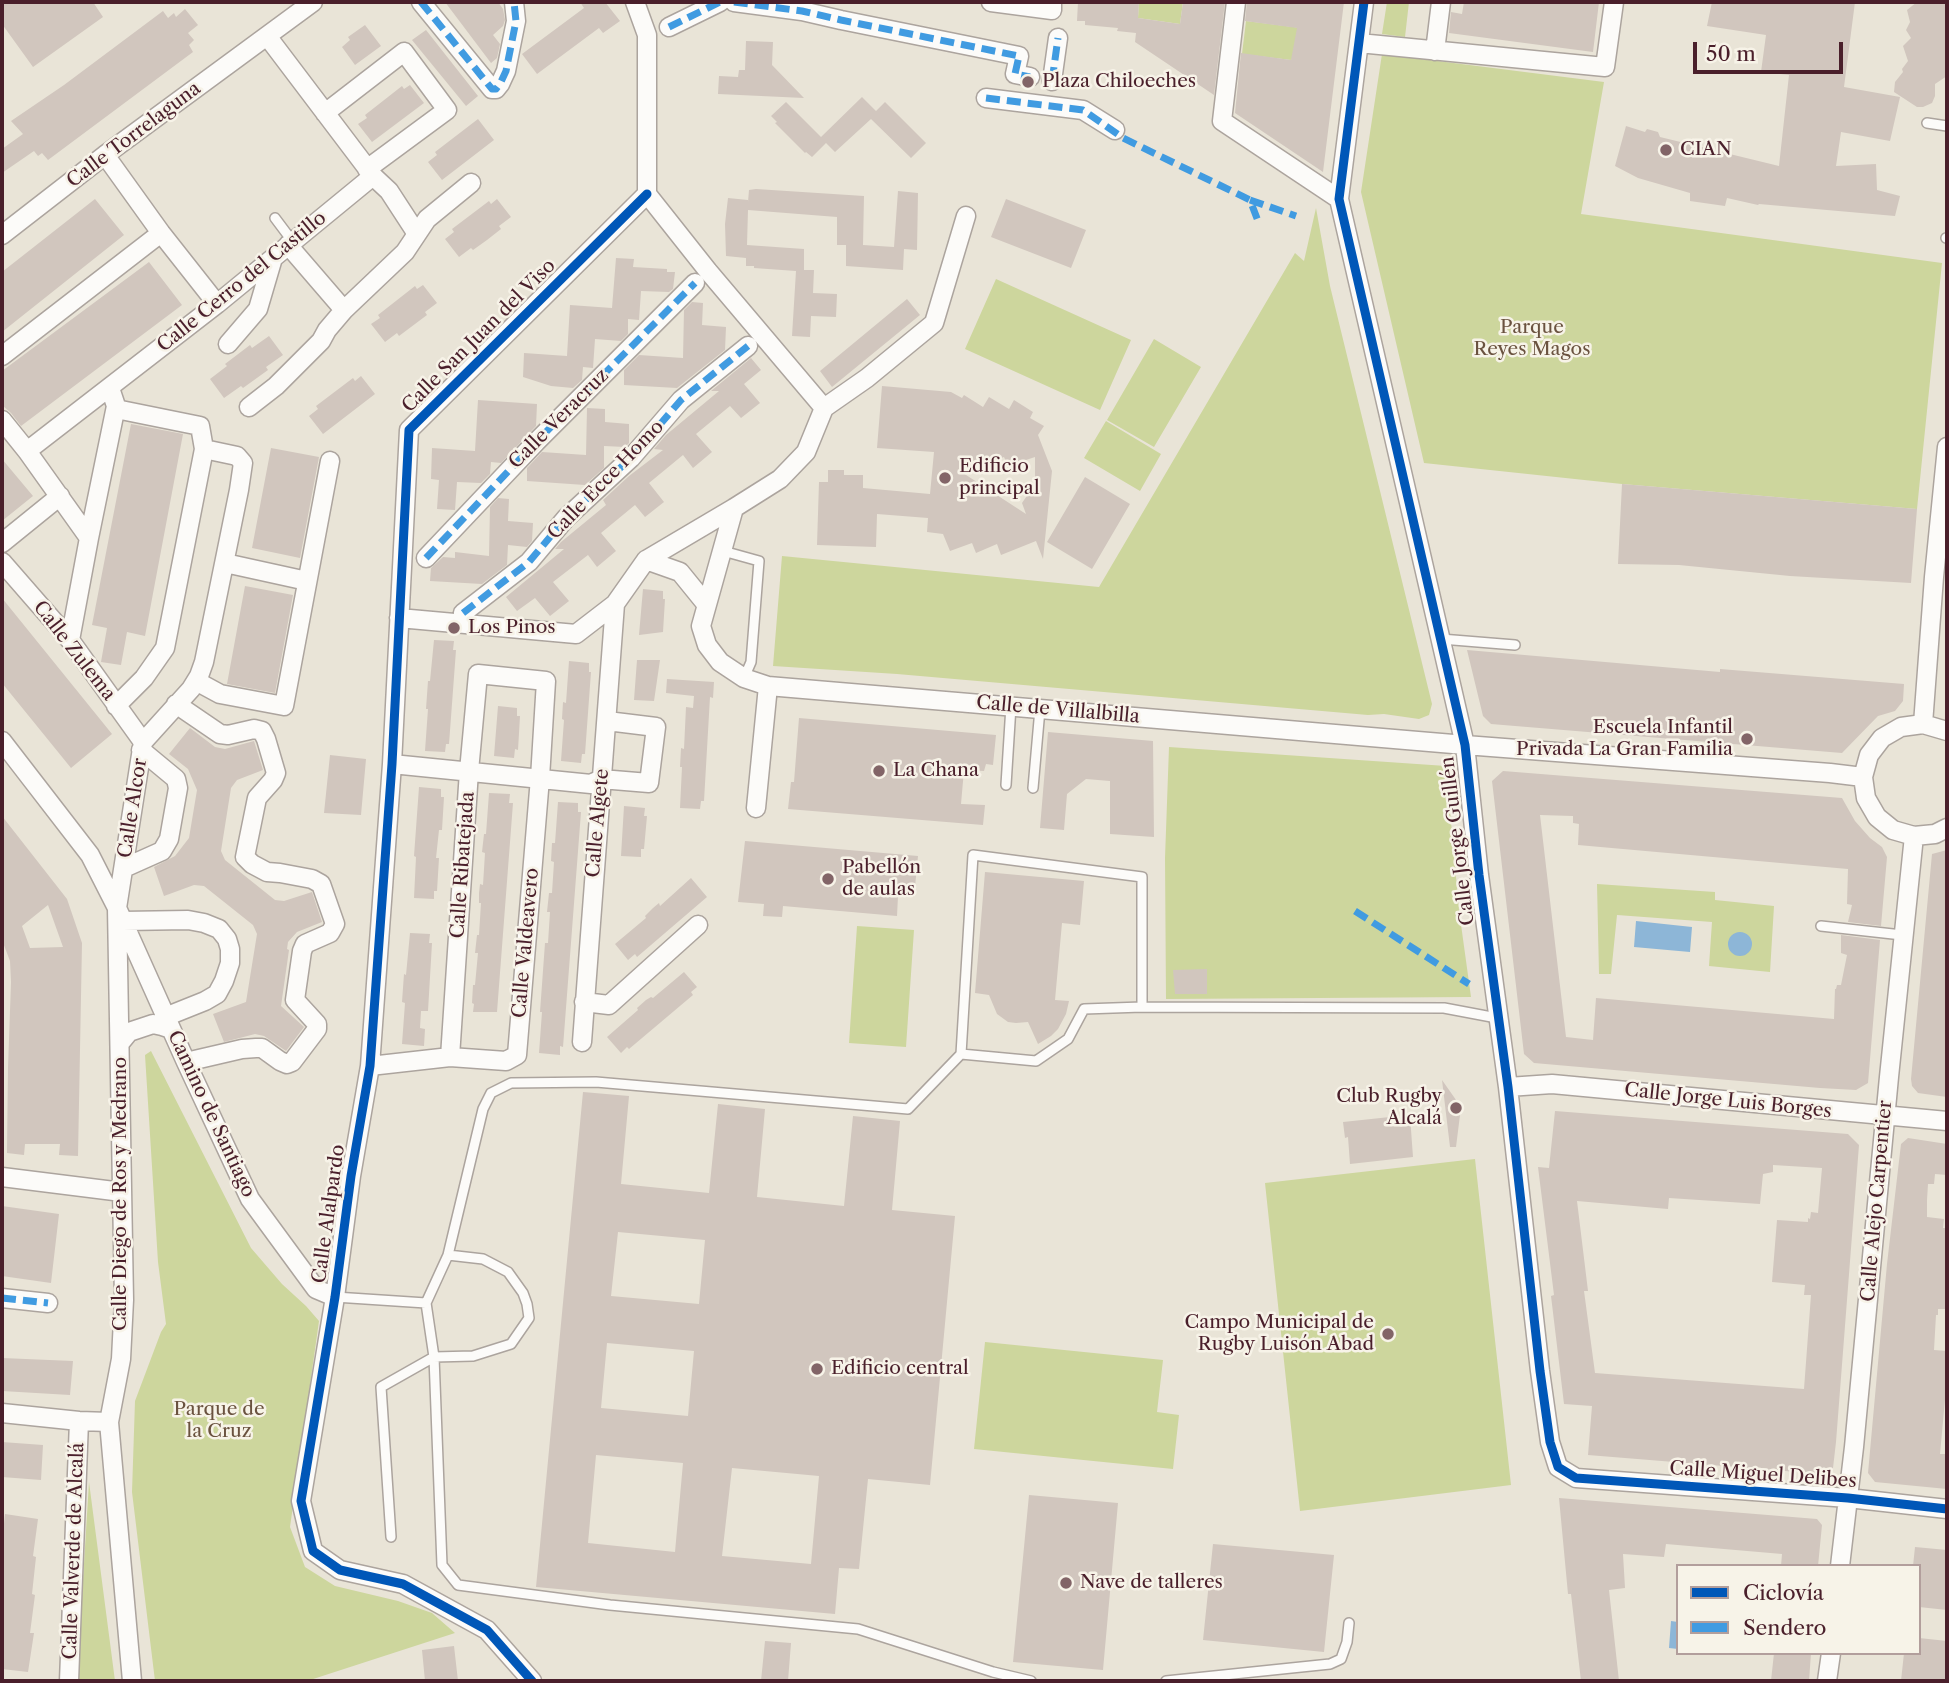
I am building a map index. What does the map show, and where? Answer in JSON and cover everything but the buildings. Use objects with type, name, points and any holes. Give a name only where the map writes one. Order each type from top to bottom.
[{"type":"street","name":"Calle Torrelaguna","points":[[2,235],[105,155],[313,2]]},
{"type":"street","points":[[421,2],[492,89],[496,89],[506,71],[510,55],[517,14],[514,2]]},
{"type":"street","points":[[635,2],[648,35],[647,194],[824,408]]},
{"type":"street","points":[[669,27],[720,2]]},
{"type":"street","points":[[734,2],[802,10],[1019,56],[1015,74],[1030,77]]},
{"type":"street","points":[[990,2],[1052,6]]},
{"type":"street","points":[[1236,2],[1222,121],[1339,199],[1364,2]]},
{"type":"street","points":[[1435,51],[1441,2]]},
{"type":"street","points":[[1359,43],[1605,67],[1614,2]]},
{"type":"street","points":[[267,36],[370,172],[389,191],[417,234]]},
{"type":"street","points":[[1052,81],[1058,38]]},
{"type":"street","name":"Calle Cerro del Castillo","points":[[27,451],[217,304],[291,243],[370,172],[447,110],[404,52],[325,113]]},
{"type":"street","points":[[986,98],[1083,110],[1115,130]]},
{"type":"street","points":[[105,155],[161,233],[217,304]]},
{"type":"street","points":[[249,407],[276,386],[321,341],[344,310],[405,252],[427,219],[471,183]]},
{"type":"street","name":"Calle San Juan del Viso","points":[[399,618],[410,430],[647,194]]},
{"type":"street","name":"Calle Jorge Guillén","points":[[1339,199],[1465,745],[1550,1442],[1558,1467],[1576,1478]]},
{"type":"street","points":[[399,618],[576,634],[615,604],[646,560],[780,479],[806,452],[824,408],[867,378],[934,323],[966,216]]},
{"type":"street","points":[[2,356],[161,233]]},
{"type":"street","points":[[291,243],[344,310]]},
{"type":"street","points":[[228,344],[258,309],[273,258]]},
{"type":"street","name":"Calle Veracruz","points":[[426,558],[536,442],[695,283]]},
{"type":"street","name":"Calle Ecce Homo","points":[[463,613],[529,562],[566,518],[631,458],[681,400],[748,346]]},
{"type":"street","points":[[70,640],[116,409],[110,388]]},
{"type":"street","points":[[116,409],[200,426],[204,449],[165,648],[144,678],[116,706]]},
{"type":"street","points":[[2,420],[89,538]]},
{"type":"street","points":[[1923,724],[1947,447]]},
{"type":"street","name":"Calle Alcor","points":[[120,915],[124,868],[142,746],[196,681],[204,662],[225,563],[243,463],[237,456],[204,449]]},
{"type":"street","points":[[196,681],[220,694],[284,706],[330,461]]},
{"type":"street","points":[[2,543],[60,496]]},
{"type":"street","name":"Calle de Villalbilla","points":[[734,508],[701,626],[707,645],[720,662],[744,678],[768,686],[1863,777]]},
{"type":"street","points":[[646,560],[680,572],[706,604]]},
{"type":"street","name":"Calle Zulema","points":[[2,562],[70,640],[142,746],[176,779],[178,788],[169,839],[162,851],[124,868]]},
{"type":"street","points":[[225,563],[307,581]]},
{"type":"street","name":"Calle Algete","points":[[582,1042],[615,604]]},
{"type":"street","name":"Calle Alalpardo","points":[[399,618],[392,764],[370,1066],[301,1501],[313,1551],[340,1570],[403,1584],[487,1630],[532,1681]]},
{"type":"street","name":"Calle Valdeavero","points":[[370,1066],[450,1057],[506,1061],[517,1055],[546,681],[478,674]]},
{"type":"street","name":"Calle Ribatejada","points":[[450,1057],[478,674]]},
{"type":"street","points":[[755,808],[768,686]]},
{"type":"street","points":[[176,704],[220,734],[228,735],[254,729],[262,731],[276,773],[257,798],[245,857],[267,872],[312,879],[321,884],[335,924],[330,933],[305,944],[302,951],[295,1000],[317,1024],[317,1029],[292,1062],[287,1064],[262,1048],[242,1049],[186,1062]]},
{"type":"street","points":[[392,764],[591,784],[601,779],[649,783],[656,727],[607,721]]},
{"type":"street","points":[[1947,731],[1923,724],[1901,727],[1882,738],[1869,755],[1863,777],[1866,798],[1877,817],[1893,830],[1914,836],[1936,834],[1947,828]]},
{"type":"street","name":"Calle Diego de Ros y Medrano","points":[[2,741],[90,855],[120,915],[124,1300],[121,1359],[109,1422],[132,1681]]},
{"type":"street","name":"Calle Alejo Carpentier","points":[[1840,1564],[1914,836]]},
{"type":"street","points":[[120,915],[204,923],[219,929],[227,939],[230,949],[230,963],[217,994],[162,1026],[153,1024],[129,1032],[120,1043]]},
{"type":"street","name":"Camino de Santiago","points":[[120,915],[250,1199],[316,1289],[335,1297]]},
{"type":"street","points":[[584,1002],[609,1005],[698,925]]},
{"type":"street","name":"Calle Jorge Luis Borges","points":[[1508,1087],[1552,1084],[1947,1121]]},
{"type":"street","points":[[2,1177],[122,1192]]},
{"type":"street","points":[[2,1298],[48,1303]]},
{"type":"street","points":[[2,1413],[109,1422]]},
{"type":"street","name":"Calle Valverde de Alcalá","points":[[69,1681],[79,1421]]},
{"type":"street","name":"Calle Miguel Delibes","points":[[1576,1478],[1848,1498],[1947,1510]]},
{"type":"street","points":[[1827,1681],[1830,1655]]},
{"type":"lane","points":[[1927,123],[1947,126]]},
{"type":"lane","points":[[275,218],[291,243]]},
{"type":"lane","points":[[723,551],[759,561],[751,662],[744,678]]},
{"type":"lane","points":[[1441,639],[1515,645]]},
{"type":"lane","points":[[1006,785],[1011,706]]},
{"type":"lane","points":[[1033,788],[1040,709]]},
{"type":"lane","points":[[1031,1681],[993,1672],[858,1629],[610,1605],[458,1585],[442,1565],[434,1357],[426,1303],[448,1255],[484,1109],[491,1093],[511,1083],[596,1082],[908,1109],[961,1054],[973,855],[1142,877],[1142,1007]]},
{"type":"lane","points":[[1821,926],[1902,935]]},
{"type":"lane","points":[[961,1054],[1036,1061],[1068,1039],[1084,1009],[1444,1009],[1497,1017]]},
{"type":"lane","points":[[391,1538],[381,1387],[434,1357],[473,1356],[511,1344],[528,1318],[523,1293],[508,1272],[483,1259],[448,1255]]},
{"type":"lane","points":[[335,1297],[426,1303]]},
{"type":"lane","points":[[1166,1681],[1330,1664],[1341,1659],[1347,1642],[1349,1623]]},
{"type":"green space","points":[[1139,2],[1183,2],[1180,24],[1138,18]]},
{"type":"green space","points":[[1387,2],[1409,2],[1405,37],[1382,34]]},
{"type":"green space","points":[[1246,21],[1325,31],[1291,60],[1242,54]]},
{"type":"green space","name":"Parque Reyes Magos","points":[[1382,54],[1604,82],[1581,214],[1942,263],[1917,509],[1622,484],[1424,463],[1361,192]]},
{"type":"green space","points":[[1316,208],[1330,286],[1432,704],[1429,715],[1419,719],[897,674],[773,666],[782,556],[1099,587],[1295,253],[1304,261]]},
{"type":"green space","points":[[996,279],[1131,340],[1100,410],[965,349]]},
{"type":"green space","points":[[1154,339],[1201,367],[1154,447],[1107,420]]},
{"type":"green space","points":[[1106,421],[1161,454],[1140,491],[1084,458]]},
{"type":"green space","points":[[1169,747],[1446,766],[1459,910],[1471,997],[1166,999],[1165,858]]},
{"type":"green space","points":[[1597,884],[1715,892],[1715,900],[1774,906],[1770,972],[1709,966],[1712,922],[1617,915],[1611,974],[1599,974]]},
{"type":"green space","points":[[857,926],[914,930],[906,1047],[849,1043]]},
{"type":"green space","name":"Parque de la Cruz","points":[[151,1051],[251,1248],[319,1321],[290,1527],[305,1567],[335,1586],[398,1601],[432,1613],[455,1633],[307,1681],[155,1681],[132,1492],[135,1401],[166,1324],[158,1262],[145,1055]]},
{"type":"green space","name":"Campo Municipal de Rugby Luisón Abad","points":[[1475,1159],[1511,1485],[1300,1511],[1265,1183]]},
{"type":"green space","points":[[985,1342],[1163,1360],[1157,1412],[1179,1415],[1173,1469],[974,1449]]},
{"type":"green space","points":[[89,1482],[115,1681],[80,1681],[77,1678]]},
{"type":"water","points":[[1636,921],[1692,927],[1690,952],[1634,947]]},
{"type":"water","points":[[1740,932],[1751,939],[1752,944],[1745,955],[1740,956],[1729,949],[1728,944],[1735,933]]},
{"type":"water","points":[[1671,1621],[1676,1622],[1676,1649],[1669,1648]]},
{"type":"marked path","points":[[421,2],[492,89],[496,89],[500,84],[506,71],[516,21],[514,2]]},
{"type":"marked path","points":[[669,27],[720,2]]},
{"type":"marked path","points":[[734,2],[802,11],[1019,56],[1015,74],[1030,77]]},
{"type":"marked path","points":[[1052,81],[1058,38]]},
{"type":"marked path","points":[[986,98],[1083,110],[1123,138],[1250,200],[1258,221]]},
{"type":"marked path","points":[[1250,200],[1296,216]]},
{"type":"marked path","points":[[426,558],[536,442],[695,283]]},
{"type":"marked path","points":[[463,613],[529,562],[566,518],[631,458],[681,400],[748,346]]},
{"type":"marked path","points":[[1355,911],[1469,984]]},
{"type":"marked path","points":[[2,1298],[48,1303]]},
{"type":"cycle path","points":[[1364,2],[1339,199],[1465,745],[1540,1371],[1550,1442],[1558,1467],[1576,1478],[1848,1498],[1947,1509]]},
{"type":"cycle path","points":[[532,1681],[487,1630],[403,1584],[340,1570],[313,1551],[301,1501],[370,1066],[392,764],[409,430],[647,194]]},
{"type":"place","name":"Plaza Chiloeches","points":[[1028,82]]},
{"type":"place","name":"CIAN","points":[[1666,150]]},
{"type":"place","name":"Edificio principal","points":[[945,478]]},
{"type":"place","name":"Los Pinos","points":[[454,628]]},
{"type":"place","name":"Escuela Infantil Privada La Gran Familia","points":[[1747,739]]},
{"type":"place","name":"La Chana","points":[[879,771]]},
{"type":"place","name":"Pabellón de aulas","points":[[828,879]]},
{"type":"place","name":"Club Rugby Alcalá","points":[[1456,1108]]},
{"type":"place","name":"Campo Municipal de Rugby Luisón Abad","points":[[1388,1334]]},
{"type":"place","name":"Edificio central","points":[[817,1369]]},
{"type":"place","name":"Nave de talleres","points":[[1066,1583]]}]
